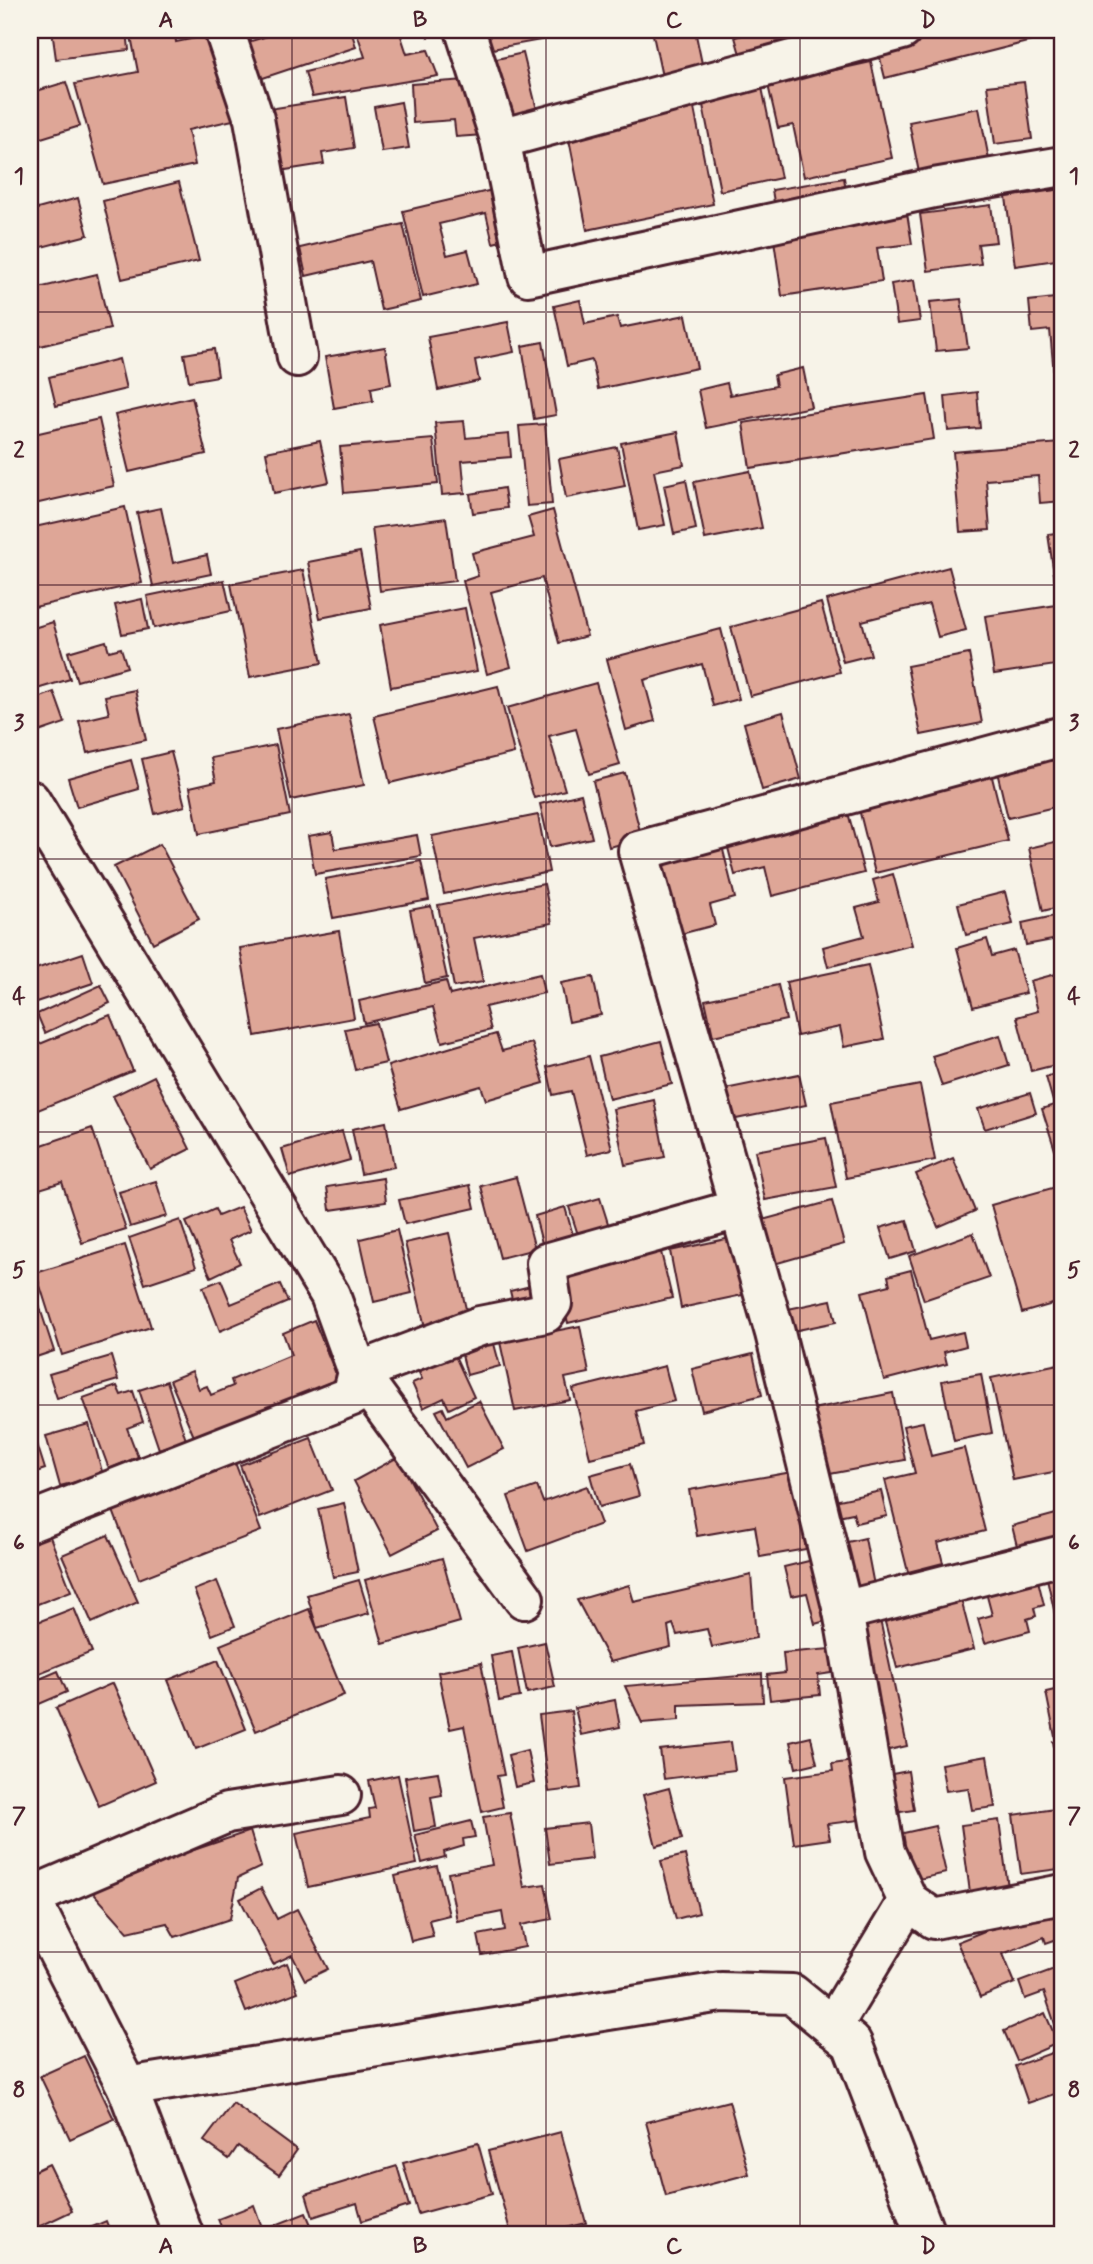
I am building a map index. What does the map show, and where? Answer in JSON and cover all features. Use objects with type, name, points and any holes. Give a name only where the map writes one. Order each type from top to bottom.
[{"type":"street","points":[[224,30],[254,119],[297,357]]},
{"type":"street","points":[[465,30],[500,139],[528,276],[934,188],[1063,166]]},
{"type":"street","points":[[500,139],[902,30]]},
{"type":"street","points":[[1063,736],[638,851],[775,1333],[843,1611],[885,1853],[908,1901],[934,1919],[1063,1894]]},
{"type":"street","points":[[30,800],[330,1295],[358,1372],[524,1600]]},
{"type":"street","points":[[358,1372],[480,1326],[545,1313],[552,1303],[546,1263],[738,1209]]},
{"type":"street","points":[[30,1522],[352,1396],[358,1372]]},
{"type":"street","points":[[843,1611],[1063,1555]]},
{"type":"street","points":[[183,2234],[127,2087],[30,1898],[227,1813],[341,1795]]},
{"type":"street","points":[[832,2027],[908,1901]]},
{"type":"street","points":[[127,2087],[721,1992],[792,1994],[852,2043],[925,2234]]},
{"type":"building","points":[[52,30],[127,30],[129,50],[56,59]]},
{"type":"building","points":[[174,30],[176,42],[215,34],[233,120],[188,130],[195,165],[103,184],[75,84],[138,72],[130,31]]},
{"type":"building","points":[[287,30],[351,30],[356,47],[260,79],[248,42]]},
{"type":"building","points":[[356,30],[399,30],[407,54],[428,50],[438,76],[312,97],[305,72],[365,57]]},
{"type":"building","points":[[425,30],[443,30],[428,37]]},
{"type":"building","points":[[477,30],[567,30],[568,35],[481,51]]},
{"type":"building","points":[[652,30],[695,30],[705,78],[664,86]]},
{"type":"building","points":[[761,30],[811,30],[816,48],[744,68],[735,37]]},
{"type":"building","points":[[923,30],[1063,30],[1063,33],[885,78],[876,42]]},
{"type":"building","points":[[523,53],[539,118],[503,127],[488,61]]},
{"type":"building","points":[[871,62],[892,158],[804,177],[793,125],[778,128],[768,85]]},
{"type":"building","points":[[480,79],[484,135],[456,137],[454,120],[413,123],[411,84]]},
{"type":"building","points":[[66,82],[80,126],[38,139],[30,113],[30,93]]},
{"type":"building","points":[[1024,82],[1032,139],[995,144],[987,86]]},
{"type":"building","points":[[761,83],[781,178],[720,191],[701,95]]},
{"type":"building","points":[[346,97],[354,148],[322,153],[324,164],[279,171],[269,109]]},
{"type":"building","points":[[401,102],[409,148],[382,152],[374,107]]},
{"type":"building","points":[[694,108],[713,204],[587,230],[568,134]]},
{"type":"building","points":[[979,108],[992,175],[922,188],[909,122]]},
{"type":"building","points":[[30,141],[38,167],[30,169]]},
{"type":"building","points":[[844,178],[848,201],[776,214],[772,190]]},
{"type":"building","points":[[179,182],[199,261],[122,279],[103,201]]},
{"type":"building","points":[[501,188],[513,238],[493,243],[486,213],[439,224],[447,255],[468,250],[477,284],[423,297],[403,211]]},
{"type":"building","points":[[1063,189],[1063,259],[1015,266],[1006,197]]},
{"type":"building","points":[[78,198],[88,235],[30,250],[30,211]]},
{"type":"building","points":[[991,205],[996,242],[978,244],[981,264],[928,271],[920,214]]},
{"type":"building","points":[[907,213],[912,244],[877,248],[882,281],[782,296],[773,233]]},
{"type":"building","points":[[403,224],[421,301],[381,310],[370,261],[306,276],[300,248]]},
{"type":"building","points":[[97,274],[110,329],[36,347],[30,320],[30,290]]},
{"type":"building","points":[[914,280],[920,321],[897,324],[891,284]]},
{"type":"building","points":[[1063,297],[1063,385],[1055,386],[1050,330],[1032,332],[1029,301]]},
{"type":"building","points":[[961,299],[968,348],[936,351],[930,302]]},
{"type":"building","points":[[580,300],[585,324],[617,317],[620,328],[686,315],[697,368],[598,389],[592,360],[567,366],[554,306]]},
{"type":"building","points":[[508,322],[514,352],[475,360],[479,381],[438,390],[428,337]]},
{"type":"building","points":[[543,342],[556,415],[534,419],[522,346]]},
{"type":"building","points":[[385,347],[391,384],[371,388],[373,401],[334,408],[325,357]]},
{"type":"building","points":[[214,349],[218,376],[189,381],[184,354]]},
{"type":"building","points":[[119,359],[126,389],[56,406],[49,377]]},
{"type":"building","points":[[803,368],[811,407],[706,428],[698,390],[727,383],[730,395],[776,386],[774,375]]},
{"type":"building","points":[[30,377],[38,409],[30,411]]},
{"type":"building","points":[[977,392],[980,428],[948,431],[945,396]]},
{"type":"building","points":[[927,395],[934,439],[750,468],[743,423]]},
{"type":"building","points":[[192,397],[206,454],[129,472],[115,415]]},
{"type":"building","points":[[99,419],[114,486],[30,505],[30,435]]},
{"type":"building","points":[[464,421],[466,438],[509,434],[511,457],[462,461],[465,493],[442,495],[435,423]]},
{"type":"building","points":[[545,424],[552,504],[527,506],[519,426]]},
{"type":"building","points":[[678,432],[684,465],[654,471],[665,525],[638,530],[621,443]]},
{"type":"building","points":[[433,439],[438,484],[344,493],[340,447]]},
{"type":"building","points":[[320,441],[329,482],[274,493],[266,452]]},
{"type":"building","points":[[1060,443],[1063,501],[1040,503],[1038,476],[986,480],[990,530],[960,532],[953,452]]},
{"type":"building","points":[[617,447],[625,486],[566,498],[559,459]]},
{"type":"building","points":[[750,471],[762,528],[705,539],[694,482]]},
{"type":"building","points":[[686,480],[696,529],[674,534],[664,485]]},
{"type":"building","points":[[504,488],[507,508],[473,513],[470,494]]},
{"type":"building","points":[[125,507],[142,583],[30,608],[30,528]]},
{"type":"building","points":[[161,508],[173,563],[207,555],[211,574],[153,586],[137,513]]},
{"type":"building","points":[[553,510],[587,636],[559,643],[542,578],[491,592],[511,667],[487,674],[463,581],[478,576],[472,553],[534,537],[528,517]]},
{"type":"building","points":[[446,518],[455,581],[380,591],[372,528]]},
{"type":"building","points":[[1063,532],[1063,586],[1056,588],[1048,534]]},
{"type":"building","points":[[360,552],[371,608],[320,618],[308,562]]},
{"type":"building","points":[[949,567],[966,630],[938,637],[929,604],[862,621],[871,655],[843,662],[827,600]]},
{"type":"building","points":[[303,570],[322,663],[250,677],[231,584]]},
{"type":"building","points":[[224,580],[231,611],[154,628],[147,596]]},
{"type":"building","points":[[142,599],[148,629],[122,634],[115,605]]},
{"type":"building","points":[[821,603],[840,672],[750,696],[731,627]]},
{"type":"building","points":[[1063,604],[1063,664],[994,674],[985,616]]},
{"type":"building","points":[[465,608],[477,671],[391,687],[380,625]]},
{"type":"building","points":[[53,622],[70,679],[37,689],[30,666],[30,629]]},
{"type":"building","points":[[721,629],[739,699],[713,706],[702,664],[644,680],[655,721],[626,730],[607,659]]},
{"type":"building","points":[[106,641],[109,651],[121,648],[127,667],[77,681],[68,652]]},
{"type":"building","points":[[969,654],[982,723],[921,735],[907,666]]},
{"type":"building","points":[[596,683],[620,765],[589,774],[576,729],[549,736],[565,790],[534,798],[507,708]]},
{"type":"building","points":[[498,686],[514,753],[390,783],[374,716]]},
{"type":"building","points":[[135,690],[146,740],[87,753],[79,721],[109,714],[105,696]]},
{"type":"building","points":[[54,692],[65,723],[30,735],[30,701]]},
{"type":"building","points":[[783,712],[801,779],[762,790],[744,723]]},
{"type":"building","points":[[349,714],[364,785],[291,800],[276,729]]},
{"type":"building","points":[[1063,743],[1063,805],[1008,818],[994,759]]},
{"type":"building","points":[[276,745],[290,815],[199,834],[190,787],[216,781],[211,758]]},
{"type":"building","points":[[171,752],[185,806],[155,814],[142,759]]},
{"type":"building","points":[[131,760],[139,789],[77,807],[68,778]]},
{"type":"building","points":[[988,761],[1008,841],[875,873],[855,793]]},
{"type":"building","points":[[625,773],[642,839],[609,847],[593,781]]},
{"type":"building","points":[[581,794],[592,838],[550,847],[540,804]]},
{"type":"building","points":[[846,805],[864,873],[772,896],[765,867],[735,875],[725,836]]},
{"type":"building","points":[[538,815],[549,872],[444,894],[432,836]]},
{"type":"building","points":[[332,832],[335,849],[417,835],[421,856],[315,874],[308,836]]},
{"type":"building","points":[[719,834],[735,898],[710,905],[715,925],[673,936],[652,852]]},
{"type":"building","points":[[1063,840],[1063,906],[1043,911],[1029,848]]},
{"type":"building","points":[[160,844],[199,919],[153,943],[114,867]]},
{"type":"building","points":[[421,861],[429,900],[333,918],[325,879]]},
{"type":"building","points":[[893,874],[912,945],[828,967],[823,947],[864,936],[856,908],[879,902],[873,880]]},
{"type":"building","points":[[544,884],[552,923],[474,938],[483,982],[454,987],[438,905]]},
{"type":"building","points":[[1005,892],[1013,924],[966,935],[958,904]]},
{"type":"building","points":[[431,906],[447,978],[425,983],[410,910]]},
{"type":"building","points":[[1063,914],[1063,938],[1026,945],[1022,923]]},
{"type":"building","points":[[339,931],[354,1018],[255,1036],[240,948]]},
{"type":"building","points":[[987,939],[992,956],[1014,950],[1026,993],[973,1007],[957,948]]},
{"type":"building","points":[[83,953],[93,983],[30,1004],[30,971]]},
{"type":"building","points":[[868,965],[884,1039],[844,1047],[840,1027],[797,1036],[786,982]]},
{"type":"building","points":[[1063,972],[1063,1063],[1031,1071],[1017,1017],[1038,1011],[1030,981]]},
{"type":"building","points":[[540,974],[544,993],[485,1007],[491,1030],[442,1042],[433,1007],[364,1023],[359,1001],[446,981],[450,995]]},
{"type":"building","points":[[593,977],[601,1015],[569,1022],[561,983]]},
{"type":"building","points":[[101,985],[110,1003],[45,1033],[37,1014]]},
{"type":"building","points":[[778,985],[786,1020],[713,1036],[705,1000]]},
{"type":"building","points":[[110,1015],[133,1071],[33,1112],[30,1105],[30,1048]]},
{"type":"building","points":[[376,1023],[386,1063],[355,1070],[345,1029]]},
{"type":"building","points":[[496,1034],[502,1051],[532,1043],[544,1083],[486,1100],[481,1086],[401,1109],[388,1066]]},
{"type":"building","points":[[1000,1035],[1009,1065],[942,1086],[932,1056]]},
{"type":"building","points":[[661,1041],[672,1084],[609,1099],[599,1057]]},
{"type":"building","points":[[589,1056],[612,1149],[587,1155],[571,1091],[553,1095],[547,1067]]},
{"type":"building","points":[[1063,1071],[1063,1147],[1055,1150],[1042,1109],[1054,1105],[1046,1077]]},
{"type":"building","points":[[799,1074],[806,1105],[731,1120],[725,1089]]},
{"type":"building","points":[[154,1076],[190,1149],[150,1169],[113,1096]]},
{"type":"building","points":[[920,1085],[935,1160],[846,1178],[831,1102]]},
{"type":"building","points":[[1030,1093],[1036,1113],[985,1129],[978,1109]]},
{"type":"building","points":[[654,1100],[665,1157],[625,1165],[613,1109]]},
{"type":"building","points":[[386,1122],[394,1167],[361,1174],[352,1129]]},
{"type":"building","points":[[92,1128],[126,1229],[82,1243],[62,1182],[30,1192],[30,1149]]},
{"type":"building","points":[[342,1131],[350,1160],[290,1177],[282,1149]]},
{"type":"building","points":[[826,1138],[836,1187],[765,1200],[755,1151]]},
{"type":"building","points":[[953,1158],[975,1211],[938,1227],[916,1174]]},
{"type":"building","points":[[516,1177],[535,1249],[500,1258],[481,1186]]},
{"type":"building","points":[[383,1178],[386,1202],[330,1210],[327,1187]]},
{"type":"building","points":[[156,1181],[167,1216],[130,1227],[119,1192]]},
{"type":"building","points":[[470,1185],[475,1208],[405,1224],[399,1200]]},
{"type":"building","points":[[1063,1185],[1063,1301],[1022,1313],[991,1205]]},
{"type":"building","points":[[600,1198],[612,1236],[581,1244],[569,1207]]},
{"type":"building","points":[[832,1201],[844,1244],[767,1266],[755,1222]]},
{"type":"building","points":[[240,1207],[251,1230],[229,1240],[240,1263],[211,1277],[186,1222],[215,1209],[218,1216]]},
{"type":"building","points":[[565,1207],[575,1242],[544,1251],[535,1216]]},
{"type":"building","points":[[180,1220],[196,1267],[145,1284],[129,1238]]},
{"type":"building","points":[[907,1220],[916,1251],[890,1259],[880,1228]]},
{"type":"building","points":[[397,1230],[412,1293],[374,1302],[360,1239]]},
{"type":"building","points":[[449,1233],[468,1318],[425,1327],[405,1243]]},
{"type":"building","points":[[973,1233],[989,1278],[924,1300],[909,1256]]},
{"type":"building","points":[[740,1236],[752,1293],[681,1308],[670,1251]]},
{"type":"building","points":[[125,1245],[151,1327],[62,1355],[36,1273]]},
{"type":"building","points":[[661,1252],[672,1298],[568,1323],[557,1277]]},
{"type":"building","points":[[911,1270],[929,1340],[963,1332],[966,1346],[944,1352],[947,1364],[884,1380],[862,1292],[890,1285],[888,1276]]},
{"type":"building","points":[[221,1280],[231,1304],[280,1284],[288,1302],[220,1331],[203,1287]]},
{"type":"building","points":[[547,1282],[550,1298],[514,1307],[510,1291]]},
{"type":"building","points":[[33,1287],[54,1351],[30,1359],[30,1288]]},
{"type":"building","points":[[831,1300],[836,1322],[793,1331],[788,1309]]},
{"type":"building","points":[[314,1320],[338,1379],[195,1439],[170,1380],[192,1371],[199,1389],[207,1386],[211,1395],[233,1386],[231,1380],[291,1355],[283,1333]]},
{"type":"building","points":[[580,1326],[589,1373],[565,1378],[570,1400],[515,1411],[500,1342]]},
{"type":"building","points":[[493,1340],[500,1366],[467,1375],[460,1347]]},
{"type":"building","points":[[450,1345],[474,1397],[449,1409],[444,1398],[423,1408],[412,1383],[422,1379],[414,1362]]},
{"type":"building","points":[[753,1354],[762,1395],[702,1411],[692,1369]]},
{"type":"building","points":[[111,1356],[118,1380],[57,1398],[49,1374]]},
{"type":"building","points":[[1063,1363],[1063,1470],[1013,1480],[991,1378]]},
{"type":"building","points":[[665,1366],[674,1401],[636,1411],[644,1445],[590,1458],[573,1389]]},
{"type":"building","points":[[981,1374],[992,1433],[954,1441],[942,1381]]},
{"type":"building","points":[[167,1381],[186,1440],[159,1449],[139,1390]]},
{"type":"building","points":[[117,1386],[121,1395],[133,1391],[143,1422],[127,1428],[138,1457],[109,1469],[83,1398]]},
{"type":"building","points":[[893,1393],[905,1460],[819,1476],[807,1410]]},
{"type":"building","points":[[479,1401],[504,1449],[466,1468],[436,1411],[443,1408],[447,1417]]},
{"type":"building","points":[[30,1422],[45,1469],[30,1474]]},
{"type":"building","points":[[923,1422],[931,1456],[964,1448],[985,1531],[938,1543],[943,1563],[908,1572],[885,1480],[915,1473],[903,1426]]},
{"type":"building","points":[[89,1424],[103,1475],[60,1486],[46,1436]]},
{"type":"building","points":[[311,1438],[332,1490],[260,1518],[240,1465]]},
{"type":"building","points":[[231,1452],[261,1531],[139,1579],[109,1500]]},
{"type":"building","points":[[398,1457],[437,1531],[392,1554],[354,1481]]},
{"type":"building","points":[[630,1464],[639,1496],[599,1507],[590,1475]]},
{"type":"building","points":[[792,1472],[806,1549],[760,1557],[755,1526],[697,1536],[689,1490]]},
{"type":"building","points":[[537,1486],[543,1502],[587,1486],[601,1524],[528,1551],[508,1496]]},
{"type":"building","points":[[881,1491],[887,1516],[856,1523],[853,1513],[828,1518],[825,1503]]},
{"type":"building","points":[[344,1503],[358,1572],[333,1577],[318,1509]]},
{"type":"building","points":[[1063,1512],[1063,1547],[1020,1558],[1012,1526]]},
{"type":"building","points":[[49,1534],[71,1591],[30,1607],[30,1541]]},
{"type":"building","points":[[108,1535],[138,1602],[92,1623],[62,1555]]},
{"type":"building","points":[[865,1538],[875,1591],[850,1595],[839,1544]]},
{"type":"building","points":[[442,1558],[460,1622],[383,1644],[365,1580]]},
{"type":"building","points":[[821,1558],[836,1618],[815,1624],[807,1593],[791,1596],[784,1567]]},
{"type":"building","points":[[1063,1561],[1063,1631],[1059,1632],[1044,1565]]},
{"type":"building","points":[[1035,1568],[1044,1605],[1034,1608],[1036,1616],[1027,1619],[1030,1631],[985,1643],[978,1619],[992,1615],[983,1581]]},
{"type":"building","points":[[751,1575],[756,1638],[712,1647],[707,1629],[677,1635],[673,1624],[668,1626],[671,1647],[610,1662],[577,1600],[629,1585],[634,1602]]},
{"type":"building","points":[[359,1580],[369,1613],[317,1628],[307,1595]]},
{"type":"building","points":[[217,1581],[235,1626],[212,1635],[194,1590]]},
{"type":"building","points":[[958,1588],[974,1649],[897,1668],[881,1607]]},
{"type":"building","points":[[74,1608],[92,1652],[37,1674],[30,1655],[30,1625]]},
{"type":"building","points":[[309,1609],[344,1695],[256,1731],[220,1645]]},
{"type":"building","points":[[879,1615],[907,1746],[880,1752],[852,1621]]},
{"type":"building","points":[[545,1642],[555,1687],[527,1693],[518,1648]]},
{"type":"building","points":[[830,1649],[832,1673],[818,1675],[820,1695],[770,1700],[767,1675],[785,1673],[783,1653]]},
{"type":"building","points":[[512,1652],[520,1697],[499,1701],[491,1656]]},
{"type":"building","points":[[218,1660],[246,1729],[196,1749],[168,1680]]},
{"type":"building","points":[[481,1663],[504,1775],[497,1776],[503,1807],[482,1812],[464,1726],[450,1729],[438,1672]]},
{"type":"building","points":[[58,1671],[67,1692],[30,1708],[30,1683]]},
{"type":"building","points":[[762,1674],[763,1702],[679,1705],[679,1720],[642,1723],[625,1686]]},
{"type":"building","points":[[113,1683],[156,1781],[99,1806],[56,1708]]},
{"type":"building","points":[[1063,1688],[1063,1736],[1055,1737],[1046,1692]]},
{"type":"building","points":[[615,1700],[620,1727],[581,1735],[575,1708]]},
{"type":"building","points":[[571,1711],[581,1788],[549,1792],[539,1715]]},
{"type":"building","points":[[811,1737],[817,1763],[796,1768],[790,1742]]},
{"type":"building","points":[[1063,1740],[1063,1789],[1062,1790],[1053,1742]]},
{"type":"building","points":[[731,1742],[735,1770],[664,1779],[660,1750]]},
{"type":"building","points":[[527,1750],[534,1783],[515,1787],[508,1755]]},
{"type":"building","points":[[987,1756],[995,1807],[972,1810],[968,1788],[946,1791],[941,1764]]},
{"type":"building","points":[[861,1760],[867,1819],[827,1824],[830,1839],[794,1844],[785,1777],[833,1771],[832,1764]]},
{"type":"building","points":[[908,1771],[914,1810],[893,1813],[887,1775]]},
{"type":"building","points":[[438,1772],[442,1795],[431,1797],[436,1827],[414,1831],[405,1777]]},
{"type":"building","points":[[398,1775],[417,1864],[308,1887],[296,1833],[370,1818],[369,1809],[375,1808],[369,1781]]},
{"type":"building","points":[[669,1788],[682,1839],[656,1846],[643,1795]]},
{"type":"building","points":[[1063,1808],[1063,1856],[1057,1857],[1059,1869],[1021,1874],[1013,1815]]},
{"type":"building","points":[[510,1813],[524,1887],[545,1884],[552,1919],[521,1925],[525,1947],[482,1955],[478,1935],[505,1930],[502,1912],[457,1921],[448,1873],[492,1865],[483,1817]]},
{"type":"building","points":[[999,1820],[1009,1895],[971,1900],[961,1825]]},
{"type":"building","points":[[471,1821],[475,1837],[463,1839],[464,1846],[444,1852],[445,1857],[422,1863],[415,1835]]},
{"type":"building","points":[[588,1823],[592,1859],[550,1864],[545,1828]]},
{"type":"building","points":[[935,1826],[946,1873],[910,1881],[899,1834]]},
{"type":"building","points":[[250,1831],[261,1867],[238,1878],[230,1919],[175,1937],[167,1923],[128,1932],[87,1886]]},
{"type":"building","points":[[685,1855],[699,1913],[676,1919],[661,1861]]},
{"type":"building","points":[[437,1866],[449,1915],[429,1920],[433,1936],[411,1941],[395,1876]]},
{"type":"building","points":[[261,1888],[277,1919],[297,1909],[328,1969],[305,1980],[292,1955],[273,1964],[240,1899]]},
{"type":"building","points":[[1057,1902],[1063,1917],[1063,1937],[1046,1943],[1044,1937],[1003,1954],[1015,1983],[980,1997],[957,1942]]},
{"type":"building","points":[[287,1963],[298,1992],[246,2012],[235,1984]]},
{"type":"building","points":[[1057,1968],[1063,1986],[1063,2031],[1058,2033],[1044,1992],[1025,1999],[1019,1982]]},
{"type":"building","points":[[1045,2013],[1058,2043],[1017,2061],[1004,2031]]},
{"type":"building","points":[[1054,2052],[1063,2079],[1063,2091],[1028,2103],[1015,2066]]},
{"type":"building","points":[[84,2056],[114,2119],[70,2139],[40,2076]]},
{"type":"building","points":[[729,2101],[749,2174],[666,2196],[646,2122]]},
{"type":"building","points":[[233,2103],[297,2150],[279,2175],[238,2146],[229,2159],[204,2141]]},
{"type":"building","points":[[561,2132],[586,2223],[542,2234],[511,2234],[488,2151]]},
{"type":"building","points":[[478,2143],[492,2194],[418,2214],[403,2163]]},
{"type":"building","points":[[49,2164],[72,2211],[30,2231],[30,2173]]},
{"type":"building","points":[[397,2166],[409,2206],[362,2221],[357,2203],[313,2217],[306,2194]]},
{"type":"building","points":[[254,2205],[263,2230],[306,2213],[315,2234],[224,2234],[218,2219]]},
{"type":"building","points":[[106,2221],[111,2234],[76,2234]]},
{"type":"building","points":[[404,2228],[406,2234],[378,2234]]}]
